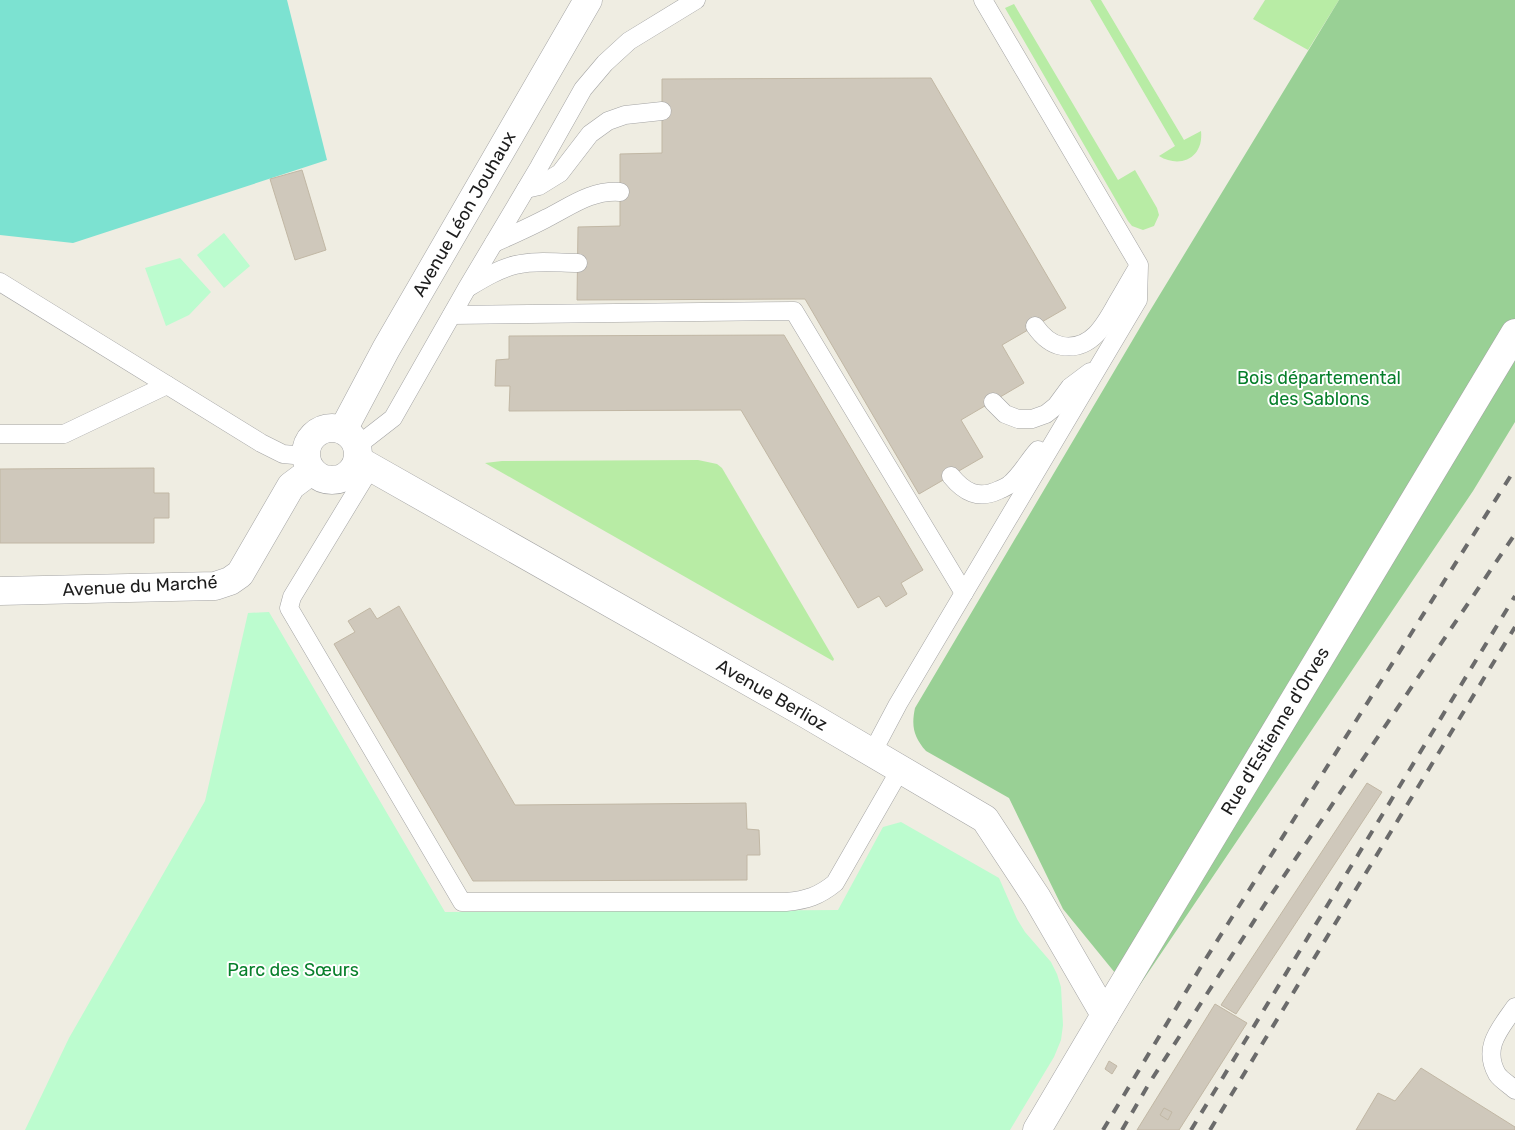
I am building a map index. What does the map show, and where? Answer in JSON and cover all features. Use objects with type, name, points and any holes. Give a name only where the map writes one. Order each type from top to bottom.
[{"type":"street","name":"Avenue Léon Jouhaux","points":[[308,463],[318,477],[334,481],[349,474],[354,468],[357,451],[391,340],[588,0]]},
{"type":"street","name":"Rue d'Estienne d'Orves","points":[[1037,1130],[1515,333]]},
{"type":"street","points":[[308,463],[306,448],[309,440],[322,429],[330,428],[357,451]]},
{"type":"street","name":"Avenue Berlioz","points":[[357,451],[986,819],[1037,898],[1105,1014]]},
{"type":"street","name":"Avenue du Marché","points":[[0,591],[215,586],[230,581],[240,574],[291,486],[308,463]]},
{"type":"lane","points":[[696,0],[629,41],[605,63],[583,88],[393,418],[357,451],[292,597],[289,608],[462,902],[786,902],[804,900],[824,892],[835,883],[900,770]]},
{"type":"lane","points":[[872,753],[898,704],[1138,300],[1139,265],[983,0]]},
{"type":"lane","points":[[526,189],[539,186],[560,173],[590,134],[608,121],[625,115],[662,111]]},
{"type":"lane","points":[[494,243],[548,218],[585,198],[620,192]]},
{"type":"lane","points":[[467,288],[486,276],[516,265],[531,263],[578,263]]},
{"type":"lane","points":[[1035,326],[1043,337],[1056,345],[1072,348],[1089,341],[1103,327],[1139,265]]},
{"type":"lane","points":[[0,282],[261,443],[283,454],[308,463]]},
{"type":"lane","points":[[452,315],[794,311],[964,593]]},
{"type":"lane","points":[[993,402],[1005,414],[1018,419],[1046,414],[1056,406],[1070,388],[1099,366]]},
{"type":"lane","points":[[0,434],[64,434],[167,386]]},
{"type":"lane","points":[[950,476],[966,491],[980,495],[994,492],[1009,486],[1037,451],[1055,440]]},
{"type":"lane","points":[[1515,1007],[1494,1039],[1491,1056],[1498,1076],[1515,1090]]},
{"type":"green space","points":[[1090,0],[1101,0],[1184,140],[1201,131],[1199,148],[1189,158],[1175,161],[1159,156],[1175,146]]},
{"type":"green space","points":[[1265,0],[1339,0],[1308,50],[1253,19]]},
{"type":"green space","name":"Bois départemental des Sablons","points":[[1339,0],[1515,0],[1515,422],[1473,491],[1133,995],[1063,909],[1009,798],[926,751],[914,731],[915,708],[1148,314]]},
{"type":"green space","points":[[1014,4],[1118,180],[1135,170],[1157,208],[1159,215],[1154,226],[1143,230],[1132,226],[1128,221],[1005,8]]},
{"type":"green space","points":[[224,233],[250,266],[224,288],[197,255]]},
{"type":"green space","points":[[180,258],[211,292],[189,315],[166,326],[145,268]]},
{"type":"green space","points":[[698,460],[717,464],[722,468],[834,659],[833,661],[485,463],[502,461]]},
{"type":"green space","name":"Parc des Sœurs","points":[[269,612],[445,912],[838,910],[883,827],[901,822],[999,878],[1017,919],[1025,932],[1051,962],[1057,974],[1061,987],[1063,1025],[1061,1040],[1054,1057],[1010,1130],[25,1130],[69,1038],[205,801],[248,613]]},
{"type":"shaded area","points":[[0,0],[287,0],[327,160],[73,243],[0,235]]},
{"type":"building","points":[[931,78],[1066,308],[1002,345],[1024,383],[961,420],[983,457],[919,494],[805,299],[577,300],[578,227],[620,226],[620,154],[662,153],[662,79]]},
{"type":"building","points":[[302,170],[326,250],[295,260],[270,179]]},
{"type":"building","points":[[784,335],[923,570],[901,583],[907,594],[886,607],[879,596],[858,608],[741,410],[509,411],[510,386],[495,386],[496,360],[509,359],[509,336]]},
{"type":"building","points":[[154,468],[154,493],[169,493],[169,518],[154,518],[154,543],[0,543],[0,469]]},
{"type":"building","points":[[399,606],[515,805],[746,803],[747,829],[759,830],[760,855],[747,855],[747,880],[473,881],[334,644],[355,632],[348,621],[370,608],[377,619]]},
{"type":"building","points":[[1367,783],[1382,792],[1236,1014],[1221,1005]]},
{"type":"building","points":[[1215,1004],[1247,1023],[1179,1130],[1137,1130]]},
{"type":"building","points":[[1109,1061],[1117,1066],[1112,1074],[1105,1069]]},
{"type":"building","points":[[1421,1068],[1515,1127],[1515,1130],[1356,1130],[1378,1093],[1395,1101]]},
{"type":"building","points":[[1164,1108],[1172,1112],[1168,1120],[1160,1115]]},
{"type":"railway","points":[[1103,1130],[1205,960],[1515,469]]},
{"type":"railway","points":[[1122,1130],[1150,1082],[1265,904],[1515,534]]},
{"type":"railway","points":[[1191,1130],[1515,596]]},
{"type":"railway","points":[[1210,1130],[1515,627]]}]
